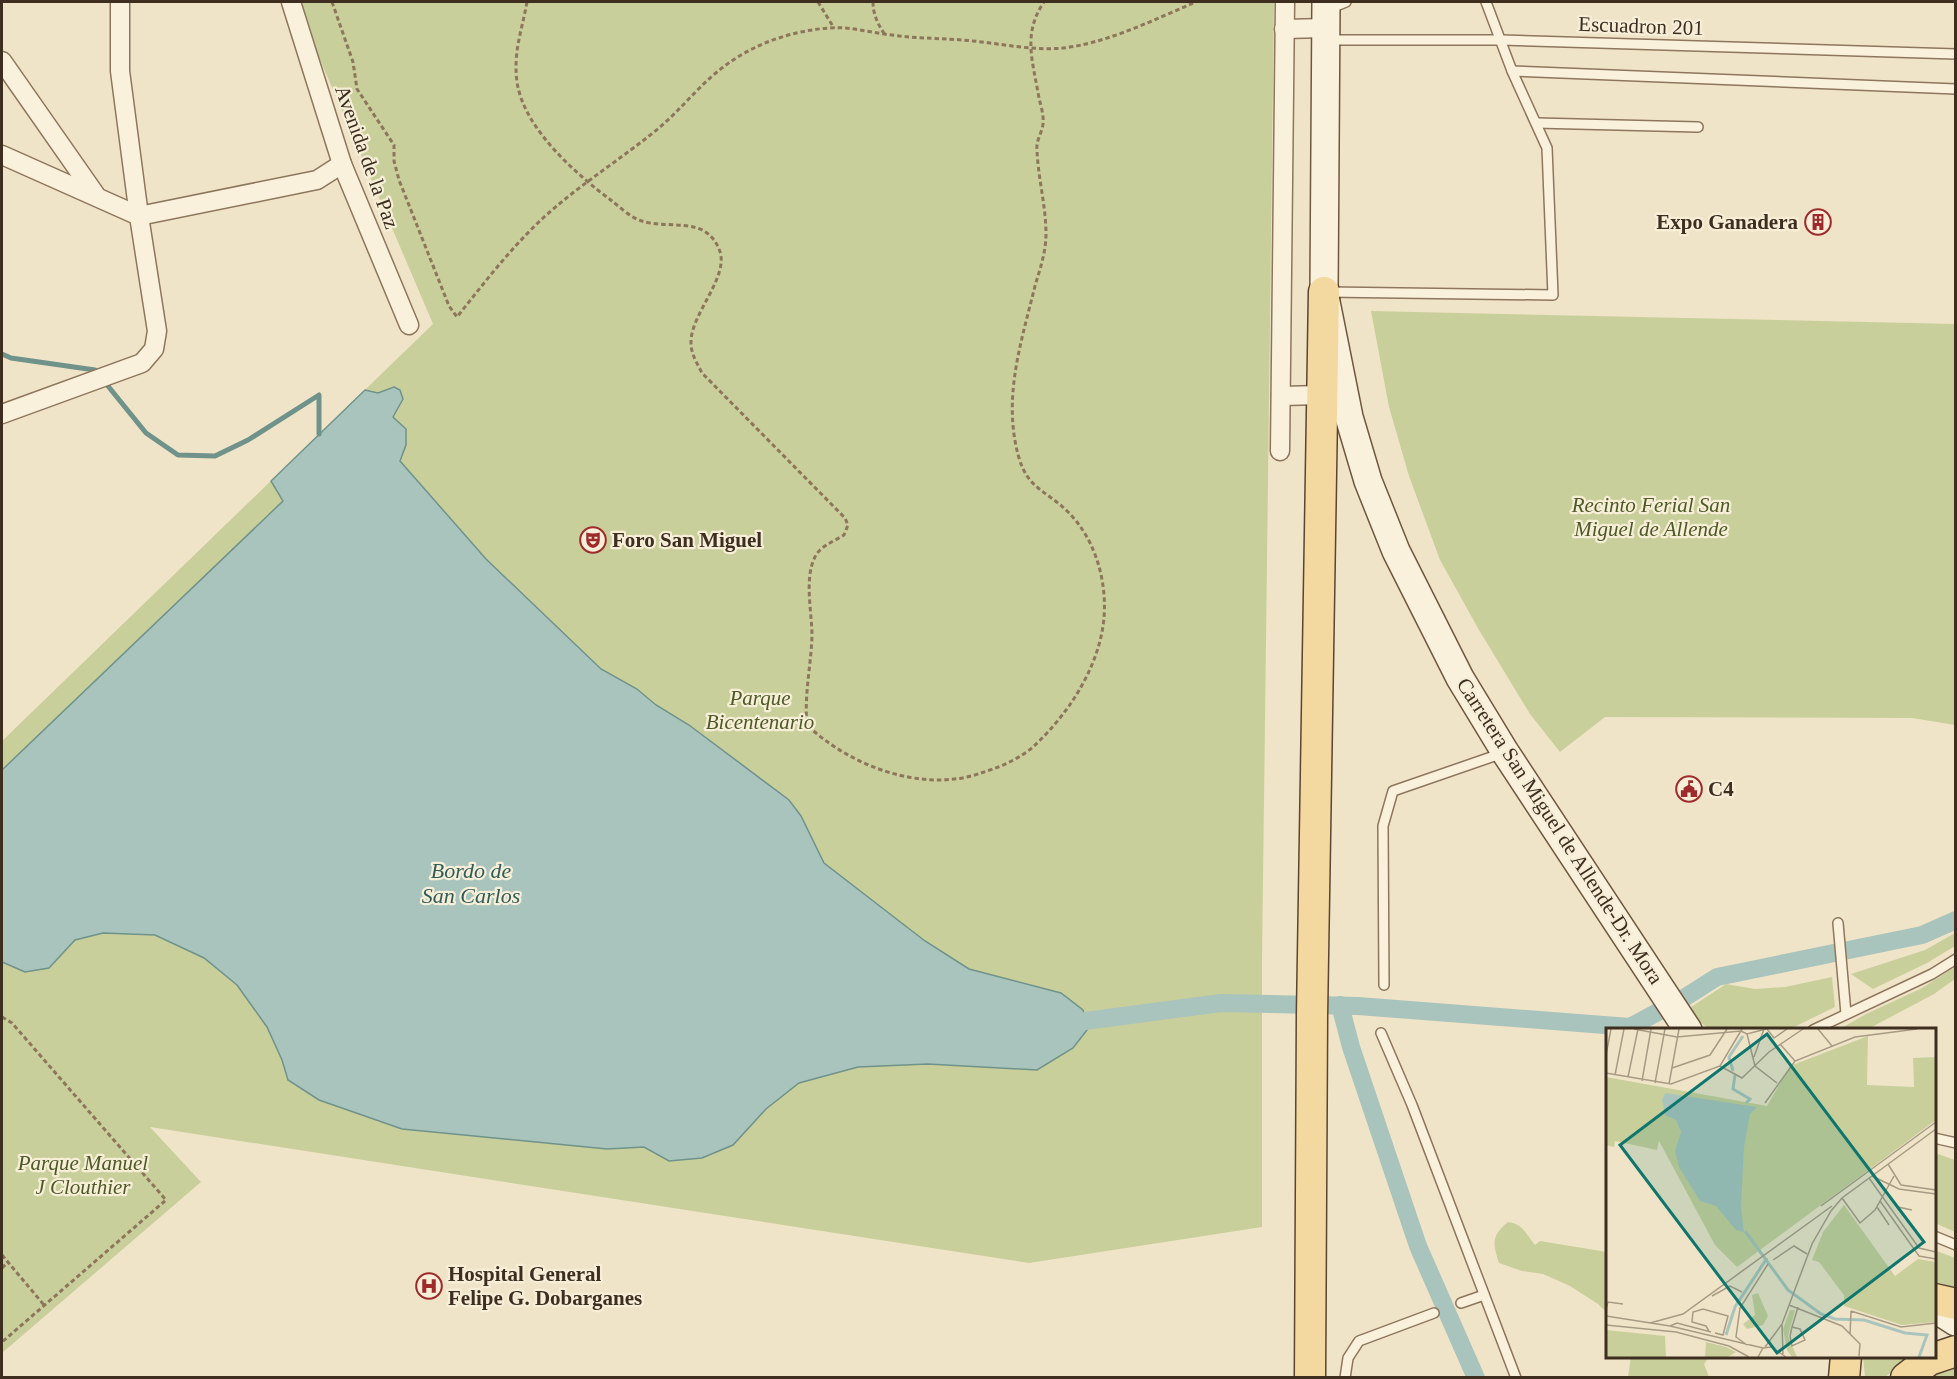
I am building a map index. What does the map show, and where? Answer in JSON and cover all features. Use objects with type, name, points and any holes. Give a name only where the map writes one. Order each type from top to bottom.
[{"type":"main road","name":"Carretera San Miguel de Allende-Dr. Mora","points":[[1330,16],[1324,292],[1349,417],[1368,481],[1396,551],[1460,678],[1505,752],[1678,1014]]},
{"type":"main road","points":[[1310,1377],[1324,292]]},
{"type":"main road","points":[[1936,1299],[1956,1304]]},
{"type":"main road","points":[[1936,1309],[1956,1322]]},
{"type":"main road","points":[[1936,1358],[1956,1351]]},
{"type":"main road","points":[[1844,1377],[1847,1358]]},
{"type":"main road","points":[[1848,1358],[1853,1377]]},
{"type":"main road","points":[[1906,1377],[1935,1358]]},
{"type":"street","points":[[2,414],[142,363],[154,349],[157,331],[120,71],[120,2]]},
{"type":"street","name":"Avenida de la Paz","points":[[291,2],[342,164],[409,325]]},
{"type":"street","points":[[1280,451],[1285,2]]},
{"type":"street","points":[[1284,29],[1330,16]]},
{"type":"street","points":[[2,61],[96,196]]},
{"type":"street","points":[[2,155],[139,216],[317,180],[342,164]]},
{"type":"street","points":[[1281,396],[1322,395]]},
{"type":"lane","points":[[1324,292],[1553,295],[1547,148],[1512,71],[1486,2]]},
{"type":"lane","name":"Escuadron 201","points":[[1330,16],[1501,40],[1956,54]]},
{"type":"lane","points":[[1512,71],[1956,89]]},
{"type":"lane","points":[[1536,123],[1698,127]]},
{"type":"lane","points":[[1384,985],[1383,826],[1394,791],[1505,752]]},
{"type":"lane","points":[[1838,923],[1846,1014]]},
{"type":"lane","points":[[1815,1028],[1932,974],[1956,959]]},
{"type":"lane","points":[[1381,1033],[1412,1105],[1516,1377]]},
{"type":"lane","points":[[1936,1138],[1956,1143]]},
{"type":"lane","points":[[1936,1236],[1956,1245]]},
{"type":"lane","points":[[1461,1303],[1484,1295]]},
{"type":"lane","points":[[1345,1377],[1348,1358],[1359,1341],[1434,1313]]},
{"type":"path","points":[[332,2],[353,62],[357,89],[394,145],[394,161],[399,180],[449,306],[457,317],[501,262],[543,219],[587,182],[655,131],[717,72],[762,43],[785,36],[847,28],[885,35],[1063,48],[1091,42],[1196,2]]},
{"type":"path","points":[[527,2],[518,36],[515,60],[517,84],[525,108],[538,130],[587,182],[632,216],[642,221],[701,228],[711,236],[720,249],[722,264],[694,327],[691,342],[694,359],[702,372],[845,518],[848,525],[844,536],[821,548],[814,558],[810,572],[812,638],[805,709],[807,725],[822,739],[871,766],[911,777],[928,779],[967,777],[1000,766],[1033,748],[1061,717],[1082,685],[1097,654],[1104,620],[1102,584],[1092,545],[1082,528],[1068,512],[1030,482],[1019,459],[1012,426],[1014,374],[1020,343],[1046,248],[1036,147],[1043,126],[1030,47],[1032,23],[1044,2]]},
{"type":"path","points":[[818,2],[834,28]]},
{"type":"path","points":[[873,2],[877,22],[885,35]]},
{"type":"path","points":[[2,1017],[12,1023],[166,1200],[2,1342]]},
{"type":"path","points":[[2,1255],[44,1305]]},
{"type":"path","points":[[2,1268],[8,1262]]},
{"type":"green space","name":"Parque Bicentenario","points":[[299,2],[1274,2],[1262,961],[1262,1227],[1029,1263],[150,1127],[201,1182],[2,1353],[2,741],[433,324],[298,8]]},
{"type":"green space","name":"Recinto Ferial San Miguel de Allende","points":[[1371,311],[1955,324],[1955,725],[1912,718],[1605,717],[1560,752],[1530,714],[1440,560],[1409,476],[1389,407]]},
{"type":"green space","points":[[1955,933],[1955,946],[1927,963],[1873,989],[1851,974],[1925,950]]},
{"type":"green space","points":[[1955,967],[1955,979],[1934,994],[1870,1028],[1842,1028],[1866,1014],[1922,988]]},
{"type":"green space","points":[[1832,977],[1835,1007],[1792,1028],[1708,1028],[1688,1009],[1726,984],[1755,989],[1785,987]]},
{"type":"green space","points":[[1936,1153],[1955,1160],[1955,1232],[1936,1223]]},
{"type":"green space","points":[[1508,1222],[1521,1227],[1535,1245],[1540,1241],[1606,1252],[1606,1312],[1598,1304],[1570,1286],[1543,1274],[1522,1271],[1499,1263],[1495,1240],[1499,1231]]},
{"type":"green space","points":[[1936,1251],[1955,1258],[1955,1298],[1936,1290]]},
{"type":"green space","points":[[1631,1358],[1708,1358],[1704,1364],[1709,1377],[1628,1377]]},
{"type":"green space","points":[[1863,1358],[1909,1358],[1884,1378],[1865,1377]]},
{"type":"green space","points":[[1955,1367],[1955,1377],[1926,1378],[1936,1371]]},
{"type":"water","name":"Bordo de San Carlos","points":[[394,387],[400,390],[403,399],[393,417],[406,429],[406,445],[400,461],[486,559],[601,669],[637,689],[656,705],[689,725],[789,800],[801,816],[824,863],[925,941],[969,969],[1061,993],[1083,1010],[1087,1030],[1073,1048],[1037,1070],[928,1064],[858,1067],[799,1083],[766,1109],[733,1145],[702,1158],[669,1161],[644,1147],[607,1149],[402,1129],[319,1100],[288,1080],[267,1027],[237,985],[204,958],[155,935],[103,933],[75,940],[49,968],[25,972],[2,962],[2,770],[283,501],[271,481],[365,390],[378,393]]},
{"type":"waterway","points":[[2,354],[11,358],[95,370],[146,433],[178,455],[215,456],[248,440],[319,395],[319,434]]},
{"type":"waterway","points":[[1085,1021],[1221,1003],[1358,1006],[1630,1027],[1717,977],[1922,935],[1956,920]]},
{"type":"waterway","points":[[1340,1005],[1351,1047],[1418,1246],[1476,1378]]},
{"type":"place","name":"Expo Ganadera","points":[[1818,222]]},
{"type":"place","name":"Foro San Miguel","points":[[593,540]]},
{"type":"place","name":"C4","points":[[1689,789]]},
{"type":"place","name":"Hospital General Felipe G. Dobarganes","points":[[429,1286]]},
{"type":"park label","name":"Parque Manuel J Clouthier","points":[[83,1175]]}]
